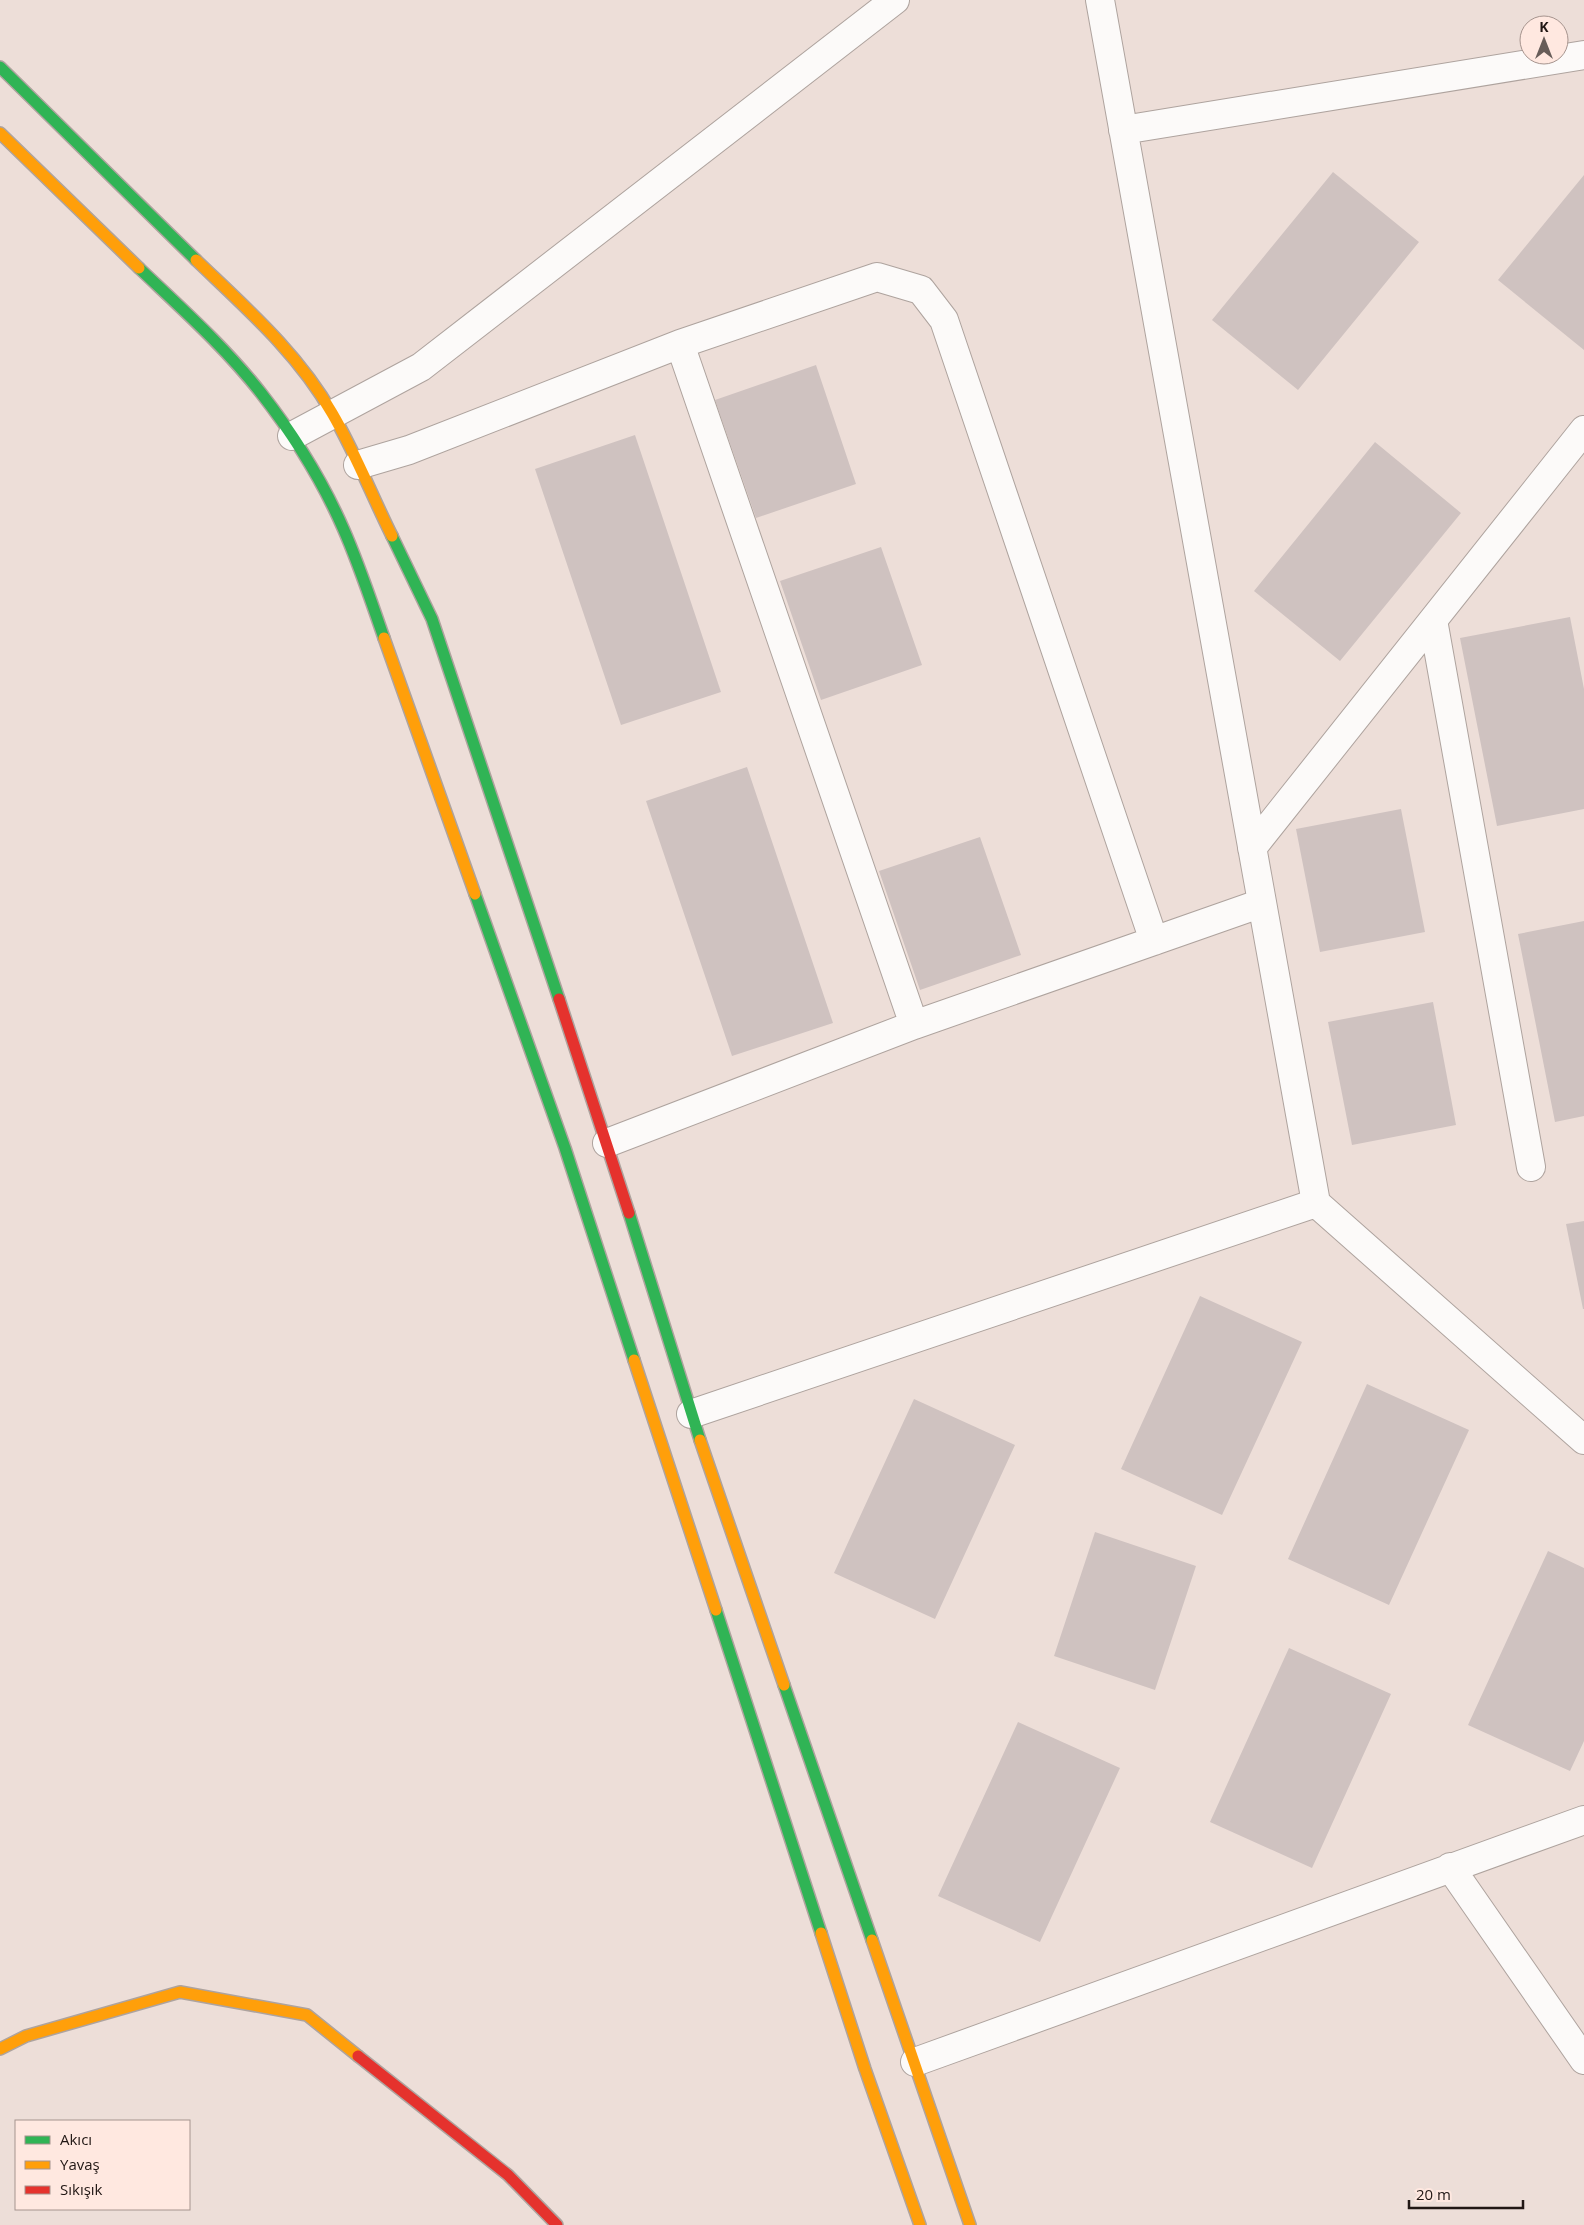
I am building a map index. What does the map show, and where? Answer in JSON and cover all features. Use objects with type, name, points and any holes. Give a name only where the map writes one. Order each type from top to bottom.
[{"type":"street","points":[[292,436],[332,413],[421,368],[895,0]]},
{"type":"street","points":[[1100,0],[1316,1203],[1584,1440]]},
{"type":"street","points":[[1123,130],[1584,55]]},
{"type":"street","points":[[0,67],[278,340],[332,413],[432,619],[607,1142],[691,1414],[916,2062],[970,2225]]},
{"type":"street","points":[[0,133],[226,352],[261,393],[292,436],[319,481],[343,528],[362,576],[565,1148],[866,2069],[920,2225]]},
{"type":"street","points":[[358,465],[409,450],[680,344],[877,277],[921,290],[944,320],[1154,941]]},
{"type":"street","points":[[680,344],[914,1025]]},
{"type":"street","points":[[1252,848],[1584,430]]},
{"type":"street","points":[[1433,620],[1531,1167]]},
{"type":"street","points":[[607,1142],[914,1025],[1262,903]]},
{"type":"street","points":[[691,1414],[1316,1203]]},
{"type":"street","points":[[916,2062],[1584,1820]]},
{"type":"street","points":[[1450,1867],[1584,2060]]},
{"type":"street","points":[[0,2049],[26,2036],[180,1992],[307,2015],[508,2174],[557,2225]]},
{"type":"building","points":[[1333,172],[1419,242],[1298,390],[1212,320]]},
{"type":"building","points":[[1584,175],[1584,350],[1498,280]]},
{"type":"building","points":[[816,365],[856,484],[756,518],[715,400]]},
{"type":"building","points":[[635,435],[721,692],[621,725],[535,469]]},
{"type":"building","points":[[1375,442],[1461,513],[1340,661],[1254,591]]},
{"type":"building","points":[[881,547],[922,665],[821,700],[780,581]]},
{"type":"building","points":[[1570,617],[1584,689],[1584,809],[1497,826],[1460,638]]},
{"type":"building","points":[[747,767],[833,1023],[732,1056],[646,801]]},
{"type":"building","points":[[1401,809],[1425,932],[1320,952],[1296,829]]},
{"type":"building","points":[[980,837],[1021,955],[920,990],[879,871]]},
{"type":"building","points":[[1584,921],[1584,1116],[1555,1122],[1518,934]]},
{"type":"building","points":[[1433,1002],[1456,1125],[1352,1145],[1328,1022]]},
{"type":"building","points":[[1584,1221],[1584,1309],[1583,1309],[1566,1224]]},
{"type":"building","points":[[1200,1296],[1302,1342],[1222,1515],[1121,1469]]},
{"type":"building","points":[[1367,1384],[1469,1430],[1389,1605],[1288,1559]]},
{"type":"building","points":[[914,1399],[1015,1445],[935,1619],[834,1573]]},
{"type":"building","points":[[1095,1532],[1196,1566],[1155,1690],[1054,1656]]},
{"type":"building","points":[[1548,1551],[1584,1568],[1584,1741],[1570,1771],[1468,1725]]},
{"type":"building","points":[[1289,1648],[1391,1694],[1312,1868],[1210,1822]]},
{"type":"building","points":[[1018,1722],[1120,1768],[1040,1942],[938,1896]]},
{"type":"traffic: fast","points":[[0,67],[196,260]]},
{"type":"traffic: fast","points":[[139,268],[233,360],[261,393],[295,441],[326,492],[343,528],[360,569],[384,638]]},
{"type":"traffic: fast","points":[[392,536],[432,619],[559,999]]},
{"type":"traffic: fast","points":[[475,894],[565,1148],[634,1360]]},
{"type":"traffic: fast","points":[[629,1213],[700,1440]]},
{"type":"traffic: fast","points":[[716,1610],[821,1933]]},
{"type":"traffic: fast","points":[[784,1685],[872,1940]]},
{"type":"traffic: slow","points":[[0,133],[139,268]]},
{"type":"traffic: slow","points":[[196,260],[270,332],[303,370],[318,391],[348,443],[392,536]]},
{"type":"traffic: slow","points":[[384,638],[475,894]]},
{"type":"traffic: slow","points":[[634,1360],[716,1610]]},
{"type":"traffic: slow","points":[[700,1440],[784,1685]]},
{"type":"traffic: slow","points":[[821,1933],[865,2069],[920,2225]]},
{"type":"traffic: slow","points":[[872,1940],[970,2225]]},
{"type":"traffic: slow","points":[[0,2049],[26,2036],[180,1992],[307,2015],[358,2056]]},
{"type":"traffic: jam","points":[[559,999],[629,1213]]},
{"type":"traffic: jam","points":[[358,2056],[508,2175],[557,2225]]}]
